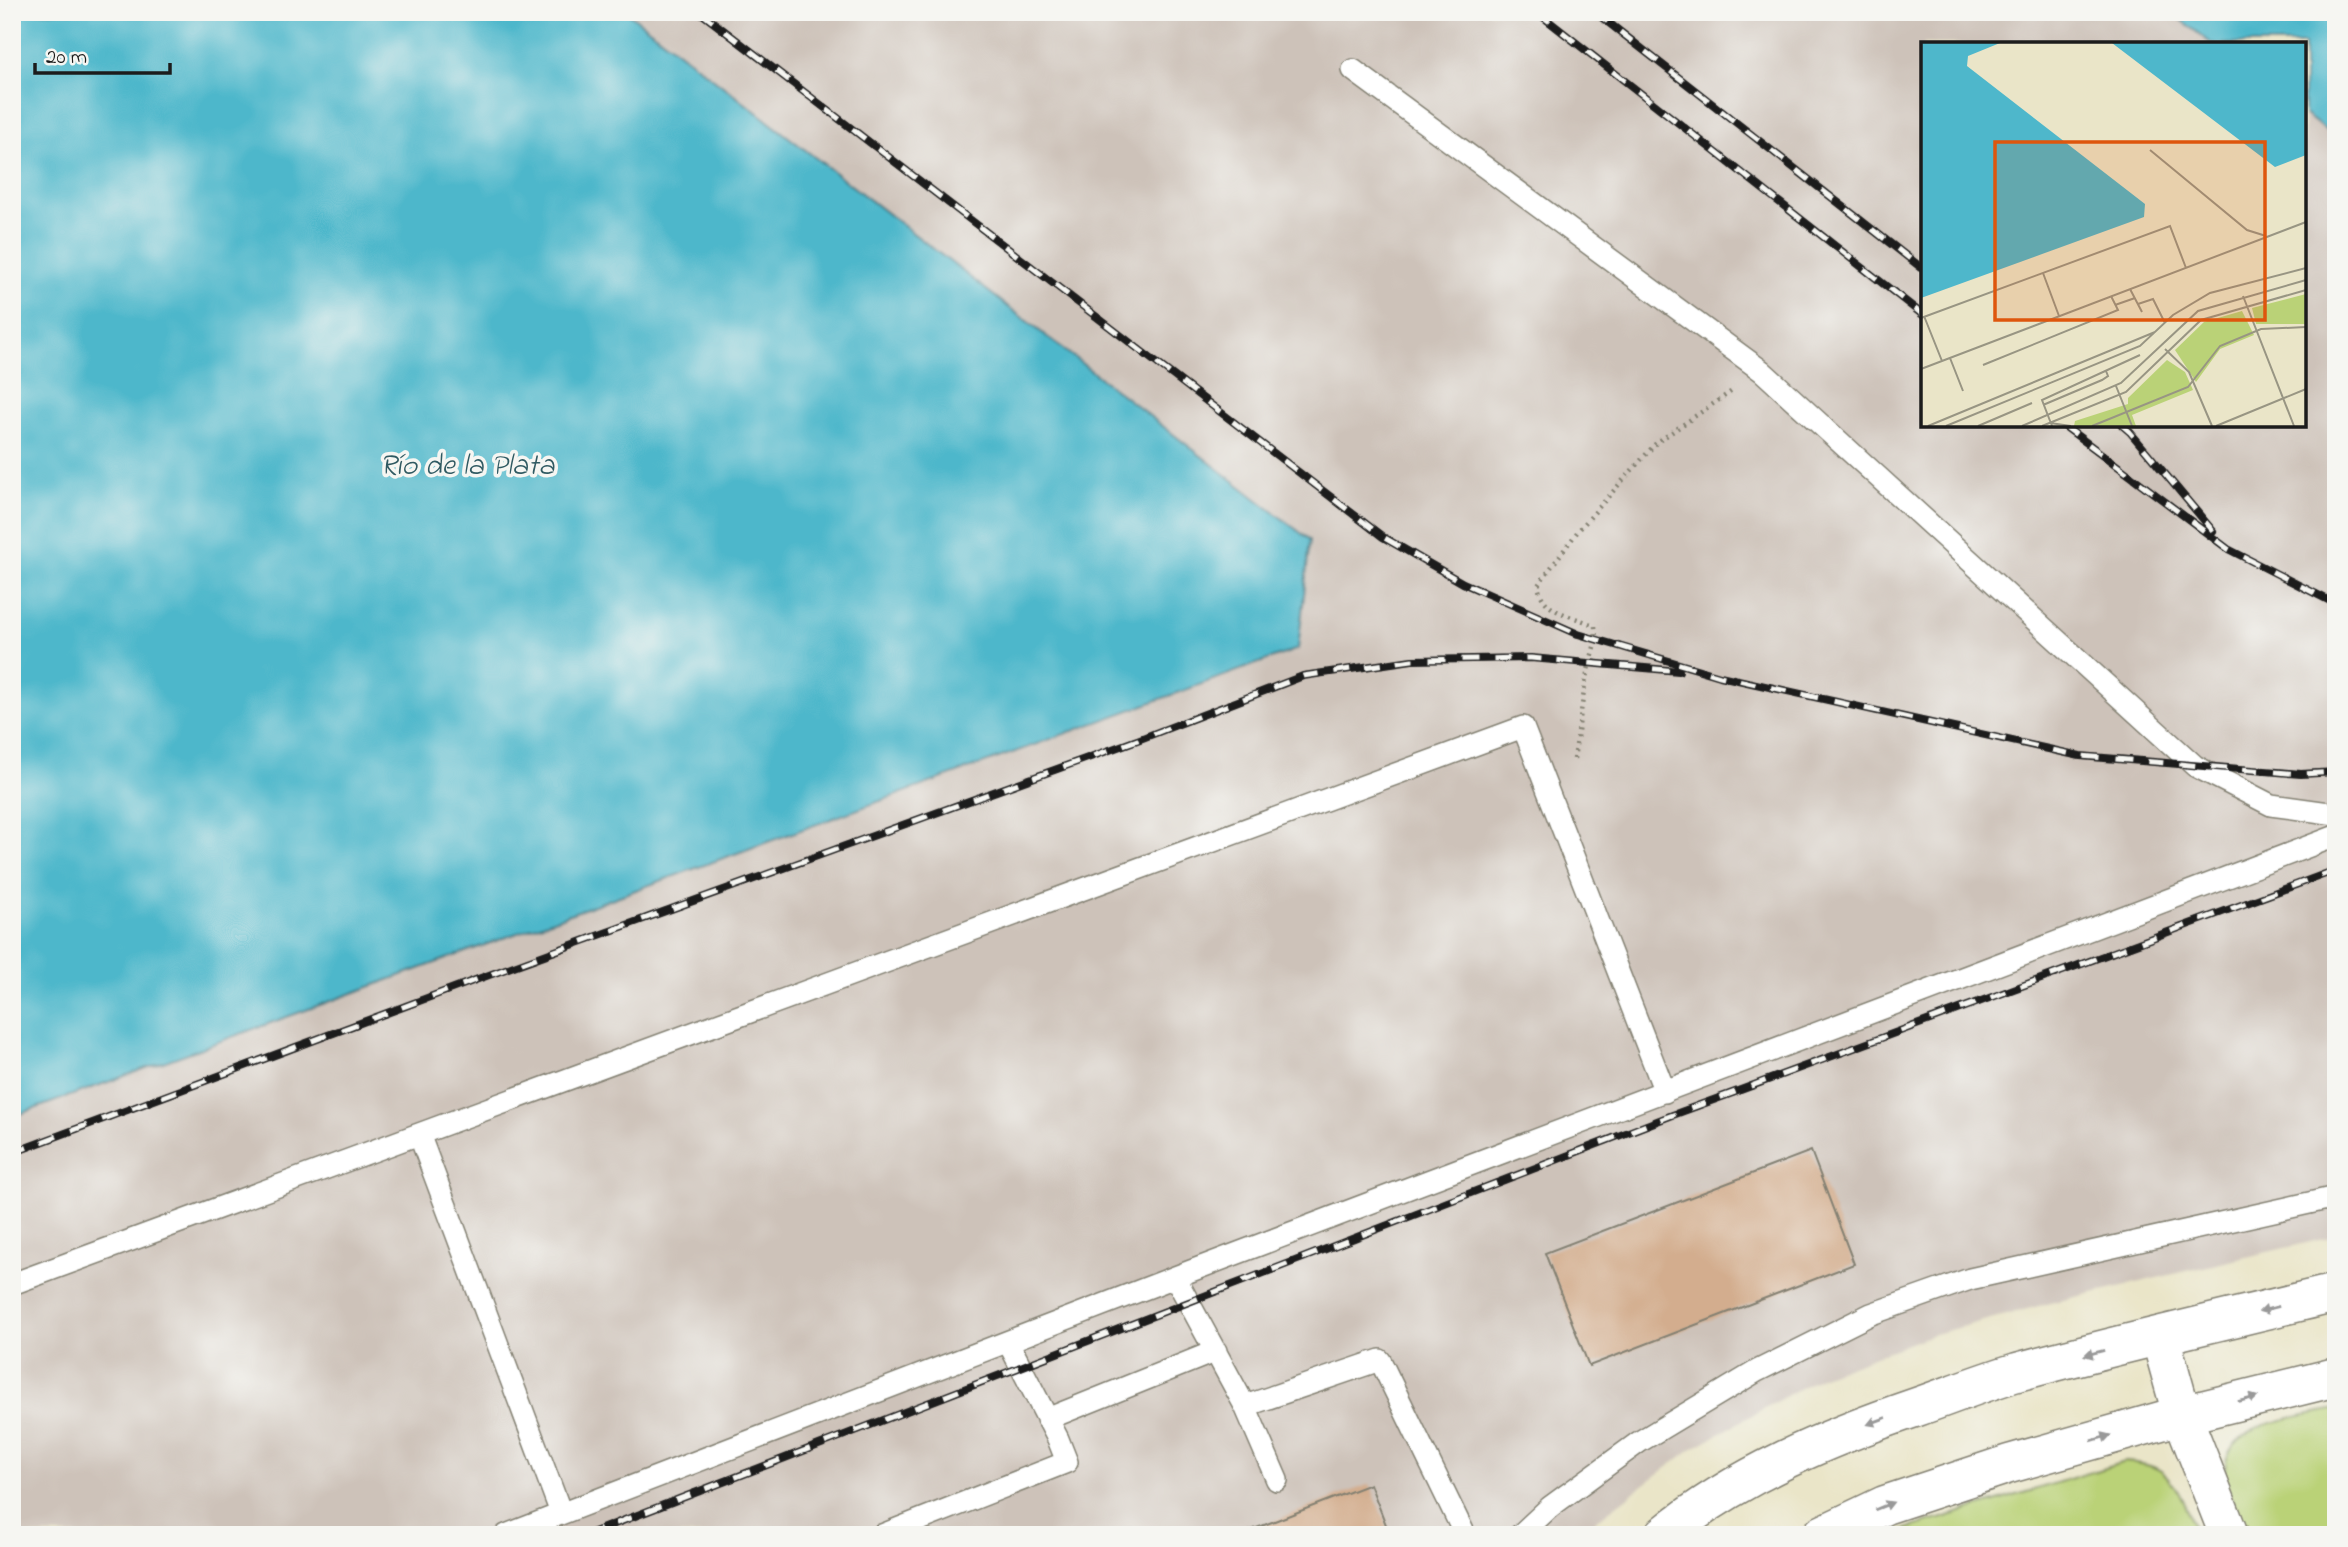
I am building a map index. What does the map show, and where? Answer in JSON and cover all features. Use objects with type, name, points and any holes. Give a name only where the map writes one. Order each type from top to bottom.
[{"type":"main road","points":[[1664,1535],[1682,1519],[1769,1467],[1825,1441],[2015,1373],[2336,1293]]},
{"type":"main road","points":[[2160,1336],[2182,1415],[2229,1535]]},
{"type":"main road","points":[[1822,1535],[1885,1504],[2009,1464],[2182,1415],[2336,1377]]},
{"type":"lane","points":[[1353,70],[1762,371],[2195,766],[2271,806],[2336,814]]},
{"type":"lane","points":[[12,1284],[1523,727],[1665,1092]]},
{"type":"lane","points":[[506,1535],[1175,1277],[2336,836]]},
{"type":"lane","points":[[419,1134],[561,1513]]},
{"type":"lane","points":[[1520,1535],[1550,1507],[1639,1442],[1757,1371],[1871,1314],[1970,1279],[2336,1197]]},
{"type":"lane","points":[[1175,1277],[1245,1406],[1277,1480]]},
{"type":"lane","points":[[882,1535],[1067,1462],[1008,1342]]},
{"type":"lane","points":[[1046,1419],[1216,1351]]},
{"type":"lane","points":[[1245,1406],[1380,1360],[1465,1535]]},
{"type":"path","points":[[1572,767],[1586,678],[1596,639],[1595,625],[1549,608],[1540,597],[1538,585],[1578,531],[1656,443],[1762,371]]},
{"type":"shaded area","points":[[627,12],[2171,12],[2209,42],[1921,42],[1921,427],[2306,427],[2306,116],[2336,138],[2336,1236],[2046,1304],[1931,1335],[1820,1377],[1692,1449],[1576,1535],[12,1535],[12,1117],[1298,649],[1310,540]]},
{"type":"green space","points":[[2336,1409],[2336,1535],[2244,1535],[2225,1471],[2228,1455],[2237,1442],[2250,1432],[2285,1419]]},
{"type":"green space","points":[[2124,1462],[2143,1464],[2167,1476],[2182,1500],[2196,1535],[1887,1535]]},
{"type":"water","name":"Río de la Plata","points":[[12,12],[627,12],[1310,540],[1298,649],[12,1117]]},
{"type":"water","points":[[2171,12],[2336,12],[2336,138],[2306,116],[2306,42],[2209,42]]},
{"type":"building","points":[[1811,1151],[1854,1264],[1589,1366],[1545,1253]]},
{"type":"building","points":[[1370,1484],[1390,1535],[1247,1535],[1246,1532]]},
{"type":"railway","points":[[700,12],[1383,537],[1463,583],[1578,634],[1720,676],[2080,756],[2301,774],[2336,772]]},
{"type":"railway","points":[[1537,12],[1921,313]]},
{"type":"railway","points":[[1595,12],[1921,267]]},
{"type":"railway","points":[[2066,427],[2228,549],[2336,604]]},
{"type":"railway","points":[[2124,427],[2213,531]]},
{"type":"railway","points":[[12,1153],[478,979],[1140,739],[1303,676],[1412,660],[1531,658],[1679,671]]},
{"type":"railway","points":[[586,1535],[1670,1116],[2336,870]]}]
